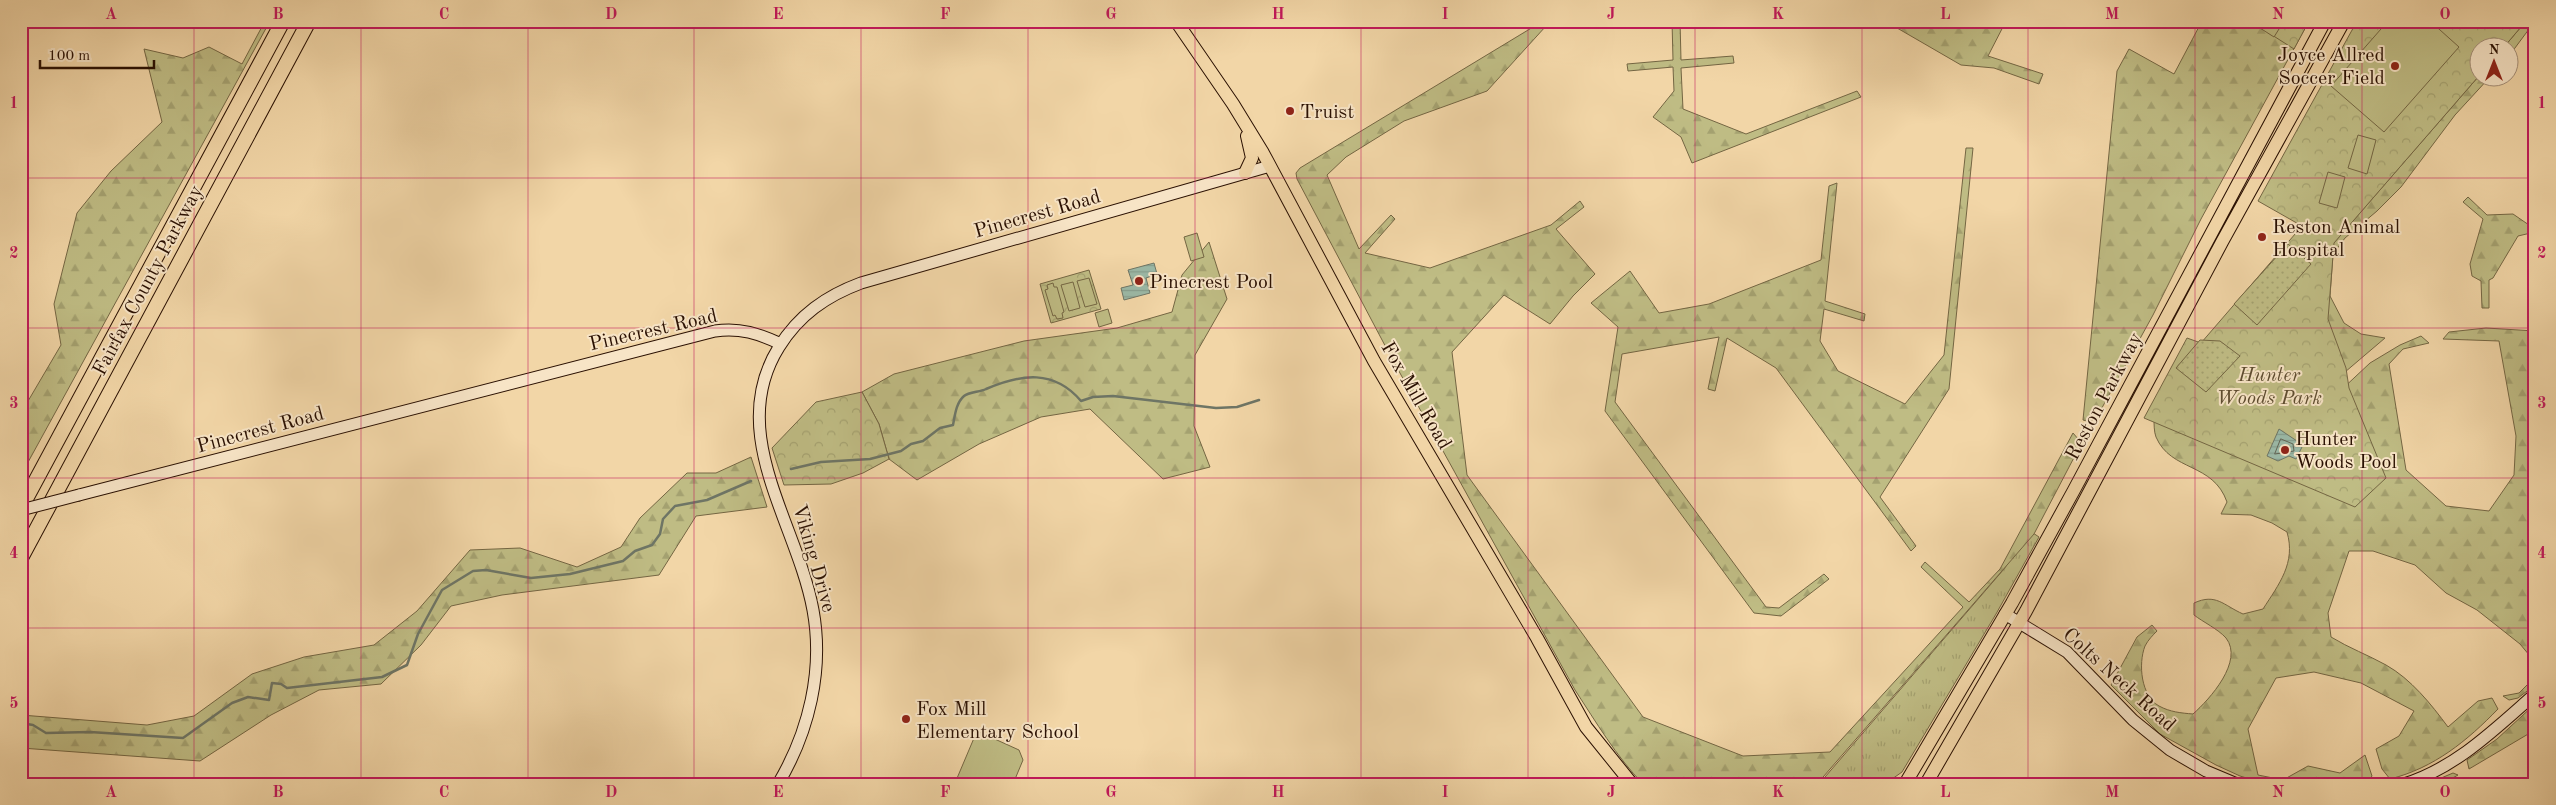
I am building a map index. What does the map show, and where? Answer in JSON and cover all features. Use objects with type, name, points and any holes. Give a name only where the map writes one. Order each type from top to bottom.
[{"type":"highway","name":"Fairfax County Parkway","points":[[21,509],[283,21]]},
{"type":"highway","name":"Fairfax County Parkway","points":[[21,558],[309,21]]},
{"type":"main road","name":"Fox Mill Road","points":[[1176,21],[1270,166],[1374,361],[1537,638],[1586,727],[1632,784]]},
{"type":"main road","name":"Reston Parkway","points":[[1905,784],[2005,614],[2103,436],[2325,21]]},
{"type":"main road","name":"Reston Parkway","points":[[1926,784],[2019,622],[2222,242],[2344,21]]},
{"type":"main road","points":[[1243,122],[1252,158],[1245,173]]},
{"type":"street","name":"Pinecrest Road","points":[[21,509],[715,331],[736,329],[750,331],[781,344],[798,322],[817,305],[842,290],[1270,166]]},
{"type":"street","name":"Viking Drive","points":[[778,784],[790,762],[808,716],[814,686],[816,657],[814,620],[808,587],[766,465],[760,440],[758,419],[761,392],[769,366],[781,344]]},
{"type":"street","name":"Colts Neck Road","points":[[2005,614],[2067,652],[2133,720],[2170,750],[2206,771],[2236,784]]},
{"type":"street","points":[[2404,784],[2444,767],[2466,752],[2535,694]]},
{"type":"green space","points":[[265,21],[270,21],[21,475],[21,413],[61,345],[54,304],[77,213],[111,171],[162,122],[144,49],[183,58],[209,47],[242,64]]},
{"type":"green space","points":[[1543,21],[1554,21],[1546,26],[1487,91],[1404,121],[1346,157],[1327,175],[1359,249],[1391,215],[1395,219],[1365,253],[1430,268],[1551,225],[1580,201],[1584,207],[1556,229],[1595,274],[1573,296],[1550,324],[1504,295],[1452,352],[1467,475],[1643,717],[1743,756],[1830,752],[1963,607],[1921,567],[1925,562],[1969,602],[2000,569],[2073,433],[2079,440],[2079,448],[2034,534],[1817,784],[1643,784],[1633,773],[1575,690],[1390,355],[1297,179],[1296,173],[1300,168]]},
{"type":"green space","points":[[1672,21],[1680,21],[1681,60],[1733,56],[1734,63],[1681,68],[1683,109],[1746,134],[1857,91],[1861,97],[1692,163],[1681,137],[1653,117],[1674,91],[1673,67],[1628,71],[1627,64],[1673,60]]},
{"type":"green space","points":[[1885,21],[2006,21],[1988,56],[2043,74],[2039,84],[1994,68],[1961,65]]},
{"type":"green space","points":[[2202,21],[2309,21],[2201,219],[2153,315],[2098,415],[2091,421],[2083,420],[2117,71],[2129,49],[2174,74]]},
{"type":"green space","points":[[2249,21],[2284,21],[2274,37]]},
{"type":"green space","points":[[2250,21],[2309,21],[2294,49]]},
{"type":"green space","name":"Hunter Woods Park","points":[[2357,21],[2526,21],[2512,38],[2468,38],[2468,88],[2334,243],[2328,319],[2346,368],[2349,388],[2386,478],[2355,507],[2144,418],[2187,338],[2201,343],[2302,226],[2258,201]]},
{"type":"green space","name":"Joyce Allred Soccer Field","points":[[2388,21],[2430,21],[2459,47],[2384,132],[2331,86]]},
{"type":"green space","points":[[2526,21],[2535,21],[2518,44],[2518,38],[2512,38]]},
{"type":"green space","points":[[2468,88],[2480,88],[2455,115],[2401,187],[2377,211],[2345,238],[2333,254],[2330,296],[2344,323],[2361,334],[2385,338],[2338,378],[2194,404]]},
{"type":"green space","points":[[2358,135],[2376,140],[2367,174],[2348,168]]},
{"type":"green space","points":[[1966,148],[1973,148],[1949,389],[1880,497],[1916,546],[1911,551],[1776,368],[1727,338],[1715,391],[1708,389],[1719,337],[1622,354],[1615,402],[1766,607],[1779,608],[1824,574],[1829,579],[1781,616],[1754,613],[1605,411],[1618,327],[1591,303],[1630,271],[1659,313],[1709,304],[1821,260],[1829,186],[1837,183],[1825,301],[1865,314],[1864,321],[1824,309],[1820,341],[1838,371],[1905,404],[1944,355]]},
{"type":"green space","points":[[2328,172],[2345,177],[2337,208],[2319,203]]},
{"type":"green space","points":[[2468,197],[2487,215],[2513,214],[2529,225],[2535,224],[2535,232],[2518,236],[2493,278],[2489,280],[2489,308],[2482,308],[2481,281],[2472,276],[2470,264],[2483,219],[2463,202]]},
{"type":"green space","points":[[1197,233],[1204,257],[1191,261],[1184,237]]},
{"type":"green space","points":[[1209,242],[1227,299],[1195,355],[1194,426],[1210,467],[1163,479],[1090,409],[1041,417],[979,444],[917,480],[889,459],[879,424],[862,392],[894,374],[1024,341],[1117,328],[1172,312],[1182,275]]},
{"type":"green space","points":[[2288,244],[2311,264],[2257,325],[2234,304]]},
{"type":"green space","points":[[1089,270],[1101,309],[1051,323],[1040,284]]},
{"type":"green space","points":[[1089,278],[1097,304],[1085,307],[1077,281]]},
{"type":"green space","points":[[1073,282],[1080,308],[1069,311],[1061,285]]},
{"type":"green space","points":[[1053,283],[1054,287],[1057,287],[1064,312],[1062,313],[1063,318],[1057,319],[1055,315],[1053,316],[1045,290],[1048,289],[1047,285]]},
{"type":"green space","points":[[1108,309],[1112,323],[1099,327],[1095,313]]},
{"type":"green space","points":[[2486,328],[2535,331],[2535,662],[2520,644],[2477,610],[2446,593],[2415,565],[2373,551],[2349,551],[2328,613],[2331,637],[2386,665],[2404,677],[2428,701],[2448,727],[2478,701],[2492,698],[2498,709],[2449,752],[2421,768],[2390,779],[2382,769],[2376,749],[2399,736],[2414,711],[2361,683],[2314,672],[2276,678],[2248,729],[2258,775],[2283,780],[2308,766],[2340,773],[2365,755],[2372,776],[2366,784],[2266,784],[2240,776],[2216,765],[2160,734],[2111,685],[2137,637],[2152,625],[2157,631],[2145,646],[2143,653],[2143,679],[2148,695],[2163,708],[2193,714],[2208,699],[2223,679],[2231,657],[2230,647],[2226,638],[2194,615],[2194,603],[2208,599],[2219,601],[2243,614],[2263,609],[2280,582],[2288,563],[2289,543],[2287,532],[2272,523],[2251,515],[2221,514],[2227,502],[2221,489],[2212,480],[2171,456],[2163,448],[2155,435],[2154,418],[2339,392],[2370,363],[2400,345],[2421,336],[2429,343],[2403,349],[2389,364],[2406,470],[2446,506],[2489,511],[2514,475],[2516,436],[2499,341],[2443,339],[2449,332]]},
{"type":"green space","points":[[2200,340],[2220,341],[2240,356],[2206,392],[2176,368]]},
{"type":"green space","points":[[862,392],[879,424],[889,459],[863,473],[831,484],[784,485],[772,448],[816,402]]},
{"type":"green space","points":[[751,457],[767,507],[696,516],[659,575],[502,595],[451,606],[421,645],[381,684],[319,690],[271,715],[200,761],[21,748],[21,715],[147,725],[194,716],[252,674],[304,657],[374,645],[417,611],[470,550],[520,548],[577,567],[621,547],[640,518],[687,473],[716,473]]},
{"type":"green space","points":[[2030,531],[2039,537],[1996,614],[1902,772],[1885,784],[1819,784],[2004,569]]},
{"type":"green space","points":[[2535,677],[2535,685],[2518,698],[2509,700],[2503,696],[2519,693]]},
{"type":"green space","points":[[2535,704],[2535,730],[2469,769],[2467,760],[2497,739]]},
{"type":"green space","points":[[977,731],[1019,750],[1023,760],[1013,784],[955,783]]},
{"type":"green space","points":[[2453,773],[2458,775],[2442,784],[2427,784]]},
{"type":"water","name":"Pinecrest Pool","points":[[1154,263],[1157,274],[1146,278],[1150,293],[1124,300],[1121,288],[1133,285],[1128,270]]},
{"type":"water","name":"Hunter Woods Pool","points":[[2279,429],[2303,445],[2296,459],[2289,456],[2278,461],[2267,456]]},
{"type":"waterway","points":[[791,469],[821,462],[870,459],[901,451],[911,444],[923,441],[940,428],[953,425],[955,413],[964,396],[1012,380],[1024,378],[1048,379],[1071,391],[1081,401],[1093,397],[1113,396],[1216,408],[1237,407],[1259,400]]},
{"type":"waterway","points":[[21,731],[27,724],[33,725],[46,733],[90,732],[183,738],[232,703],[248,697],[269,700],[272,683],[281,684],[287,688],[382,677],[407,665],[418,634],[442,590],[473,571],[486,570],[531,578],[570,574],[623,561],[635,551],[652,545],[660,534],[663,519],[675,506],[707,500],[751,481]]},
{"type":"place","name":"Joyce Allred Soccer Field","points":[[2395,66]]},
{"type":"place","name":"Truist","points":[[1290,111]]},
{"type":"place","name":"Reston Animal Hospital","points":[[2262,237]]},
{"type":"place","name":"Pinecrest Pool","points":[[1139,281]]},
{"type":"place","name":"Hunter Woods Pool","points":[[2285,450]]},
{"type":"place","name":"Fox Mill Elementary School","points":[[906,719]]}]
